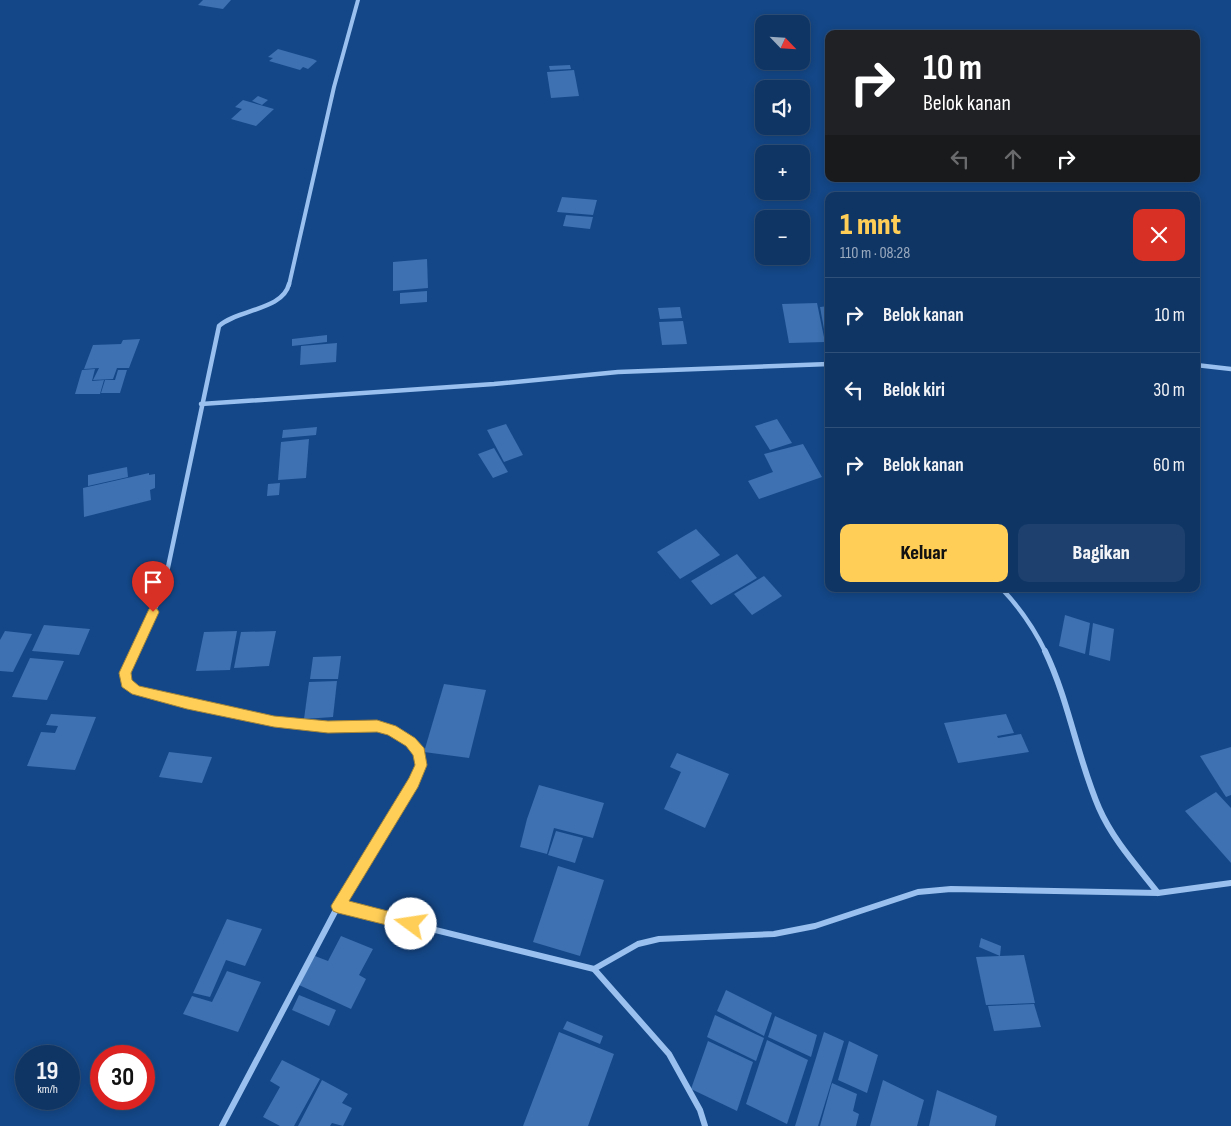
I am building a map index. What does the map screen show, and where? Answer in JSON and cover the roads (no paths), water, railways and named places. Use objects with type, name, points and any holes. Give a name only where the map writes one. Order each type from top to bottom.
[{"type":"street","points":[[222,1126],[338,906],[413,782],[421,765],[419,752],[411,742],[392,730],[377,726],[328,727],[274,721],[136,690],[126,683],[125,673],[129,660],[163,591],[219,326],[226,318],[235,314],[279,300],[288,288],[334,87],[358,0]]},
{"type":"street","points":[[201,404],[494,384],[618,372],[825,364]]},
{"type":"street","points":[[1200,365],[1231,369]]},
{"type":"street","points":[[1005,592],[1025,613],[1045,645],[1098,807],[1117,841],[1158,893]]},
{"type":"street","points":[[594,969],[638,944],[659,939],[774,934],[815,926],[918,892],[951,889],[1158,893],[1231,883]]},
{"type":"street","points":[[338,906],[594,969],[670,1054],[700,1110],[705,1126]]}]
